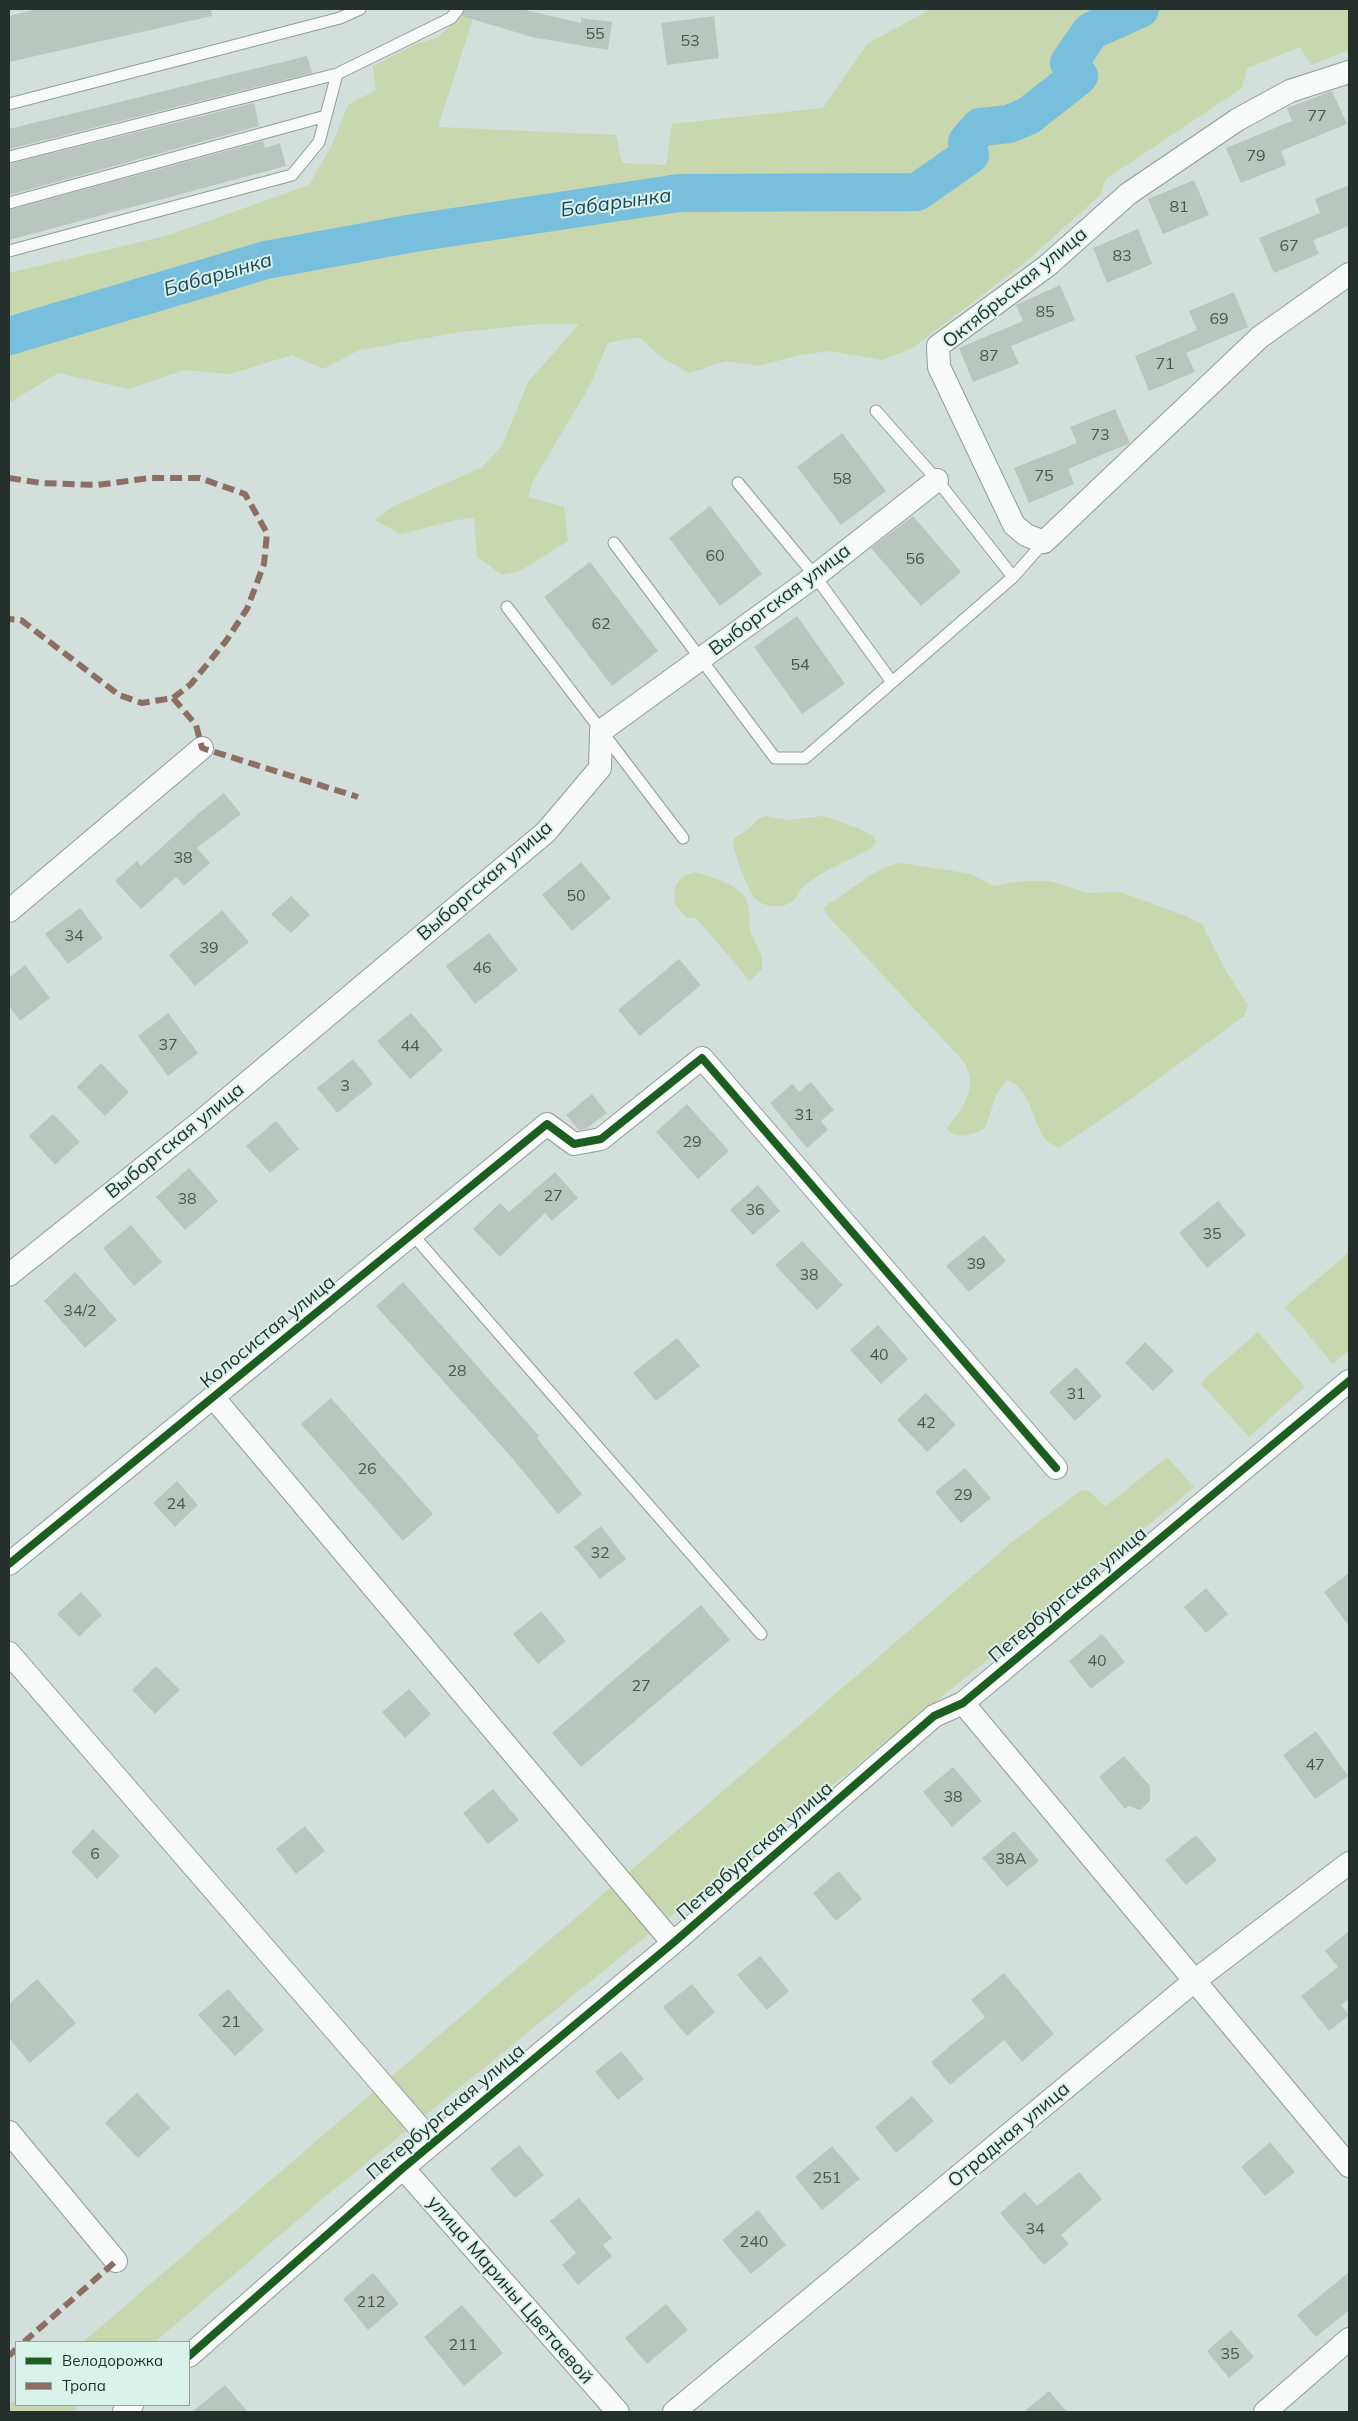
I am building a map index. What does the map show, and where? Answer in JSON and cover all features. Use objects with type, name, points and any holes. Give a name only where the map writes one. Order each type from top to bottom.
[{"type":"street","name":"Октябрьская улица","points":[[1044,542],[1026,535],[1014,525],[939,367],[938,346],[1047,266],[1128,194],[1237,120],[1290,91],[1349,72]]},
{"type":"street","points":[[1044,542],[1260,336],[1349,274]]},
{"type":"street","name":"Выборгская улица","points":[[9,1275],[204,1119],[546,832],[600,768],[601,731],[815,576],[937,480]]},
{"type":"street","points":[[9,911],[202,748]]},
{"type":"street","name":"Колосистая улица","points":[[9,1564],[547,1124],[574,1144],[601,1139],[702,1058],[1056,1468]]},
{"type":"street","name":"Петербургская улица","points":[[190,2355],[403,2168],[673,1943],[934,1716],[963,1703],[1349,1381]]},
{"type":"street","points":[[213,1397],[673,1943]]},
{"type":"street","points":[[9,1653],[433,2143]]},
{"type":"street","points":[[963,1703],[1193,1982],[1349,2166]]},
{"type":"street","name":"Отрадная улица","points":[[674,2412],[1193,1982],[1349,1863]]},
{"type":"street","points":[[9,2132],[116,2261]]},
{"type":"street","name":"улица Марины Цветаевой","points":[[403,2168],[618,2412]]},
{"type":"street","points":[[1265,2412],[1349,2339]]},
{"type":"lane","points":[[9,104],[340,18],[360,9]]},
{"type":"lane","points":[[9,157],[337,74],[451,18],[458,9]]},
{"type":"lane","points":[[9,252],[292,175],[319,142],[337,74]]},
{"type":"lane","points":[[9,203],[326,116]]},
{"type":"lane","points":[[876,411],[937,480],[1013,577]]},
{"type":"lane","points":[[738,483],[815,576],[892,682]]},
{"type":"lane","points":[[614,543],[775,758],[805,758],[1013,577],[1044,542]]},
{"type":"lane","points":[[507,607],[682,838]]},
{"type":"lane","points":[[413,1235],[761,1634]]},
{"type":"green space","points":[[465,9],[476,9],[438,127],[616,135],[622,163],[666,165],[672,124],[823,108],[867,44],[931,9],[1349,9],[1349,50],[1311,65],[1300,47],[1247,68],[1242,88],[1106,179],[1100,195],[1026,262],[911,349],[882,360],[830,351],[799,355],[759,366],[725,361],[690,373],[660,357],[639,337],[608,343],[589,387],[533,481],[528,497],[564,507],[568,541],[520,571],[502,575],[477,556],[474,518],[456,520],[401,534],[374,520],[394,506],[481,468],[502,446],[528,382],[579,324],[539,324],[460,332],[359,350],[323,369],[292,355],[230,374],[184,370],[129,389],[58,373],[9,403],[9,273],[166,236],[309,185],[331,147],[348,105],[376,90],[373,66],[413,45],[439,37]]},
{"type":"green space","points":[[765,816],[789,820],[823,816],[858,828],[873,836],[876,841],[862,853],[833,867],[811,881],[787,905],[768,905],[757,900],[749,889],[738,862],[733,840]]},
{"type":"green space","points":[[903,863],[971,874],[993,886],[1023,881],[1050,881],[1088,893],[1120,892],[1186,916],[1202,924],[1227,973],[1248,1005],[1244,1016],[1128,1101],[1059,1148],[1048,1142],[1043,1135],[1022,1091],[1016,1084],[1007,1080],[997,1093],[985,1128],[971,1134],[955,1135],[947,1129],[963,1105],[969,1090],[969,1073],[965,1063],[825,913],[824,908],[873,874],[892,865]]},
{"type":"green space","points":[[695,872],[732,886],[738,890],[747,902],[751,933],[762,958],[762,969],[750,981],[697,919],[686,917],[673,902],[678,882],[685,876]]},
{"type":"green space","points":[[1349,1252],[1349,1350],[1333,1364],[1285,1307]]},
{"type":"green space","points":[[1258,1332],[1305,1387],[1249,1437],[1200,1383]]},
{"type":"green space","points":[[1167,1457],[1194,1487],[976,1669],[327,2195],[156,2341],[84,2341],[1012,1542],[1082,1490],[1090,1492],[1105,1507]]},
{"type":"green space","points":[[15,2400],[15,2406],[80,2406],[72,2412],[9,2412],[9,2405]]},
{"type":"building","points":[[38,9],[211,9],[212,16],[9,62],[9,16]]},
{"type":"building","points":[[465,9],[521,9],[581,23],[581,18],[612,22],[608,50],[532,37],[462,16]]},
{"type":"building","points":[[714,16],[719,58],[667,65],[661,23]]},
{"type":"building","points":[[307,56],[312,73],[9,149],[9,129]]},
{"type":"building","points":[[1332,91],[1347,124],[1281,151],[1286,165],[1241,183],[1226,148],[1292,121],[1287,108]]},
{"type":"building","points":[[254,103],[259,126],[9,195],[9,164]]},
{"type":"building","points":[[263,141],[265,148],[280,143],[286,166],[9,240],[9,210]]},
{"type":"building","points":[[1194,180],[1209,215],[1163,234],[1148,199]]},
{"type":"building","points":[[1349,185],[1349,226],[1313,240],[1319,254],[1274,273],[1259,238],[1320,213],[1315,199]]},
{"type":"building","points":[[1138,229],[1152,264],[1107,283],[1093,248]]},
{"type":"building","points":[[1060,285],[1075,320],[1011,346],[1019,364],[973,382],[959,348],[1023,321],[1016,305]]},
{"type":"building","points":[[1234,292],[1248,327],[1186,353],[1195,372],[1149,391],[1135,356],[1197,330],[1189,311]]},
{"type":"building","points":[[1115,409],[1130,443],[1068,469],[1074,484],[1029,503],[1014,468],[1077,443],[1070,427]]},
{"type":"building","points":[[842,433],[886,491],[841,525],[797,467]]},
{"type":"building","points":[[710,506],[762,574],[720,606],[669,538]]},
{"type":"building","points":[[913,516],[961,572],[921,606],[871,548]]},
{"type":"building","points":[[590,562],[658,651],[612,686],[544,597]]},
{"type":"building","points":[[797,616],[845,684],[802,714],[754,647]]},
{"type":"building","points":[[224,793],[241,814],[197,848],[210,863],[184,886],[176,877],[141,909],[115,881],[137,861],[141,866]]},
{"type":"building","points":[[581,862],[611,898],[572,931],[542,895]]},
{"type":"building","points":[[291,896],[310,915],[291,933],[271,914]]},
{"type":"building","points":[[80,908],[103,938],[68,964],[45,934]]},
{"type":"building","points":[[222,910],[249,942],[195,986],[169,955]]},
{"type":"building","points":[[489,933],[518,970],[475,1004],[446,966]]},
{"type":"building","points":[[679,959],[701,985],[640,1036],[618,1010]]},
{"type":"building","points":[[25,965],[50,998],[20,1021],[9,1006],[9,978]]},
{"type":"building","points":[[168,1013],[198,1053],[168,1076],[138,1036]]},
{"type":"building","points":[[411,1013],[443,1050],[410,1079],[377,1041]]},
{"type":"building","points":[[353,1059],[373,1084],[337,1113],[317,1088]]},
{"type":"building","points":[[101,1063],[129,1092],[105,1116],[77,1087]]},
{"type":"building","points":[[811,1082],[834,1110],[821,1121],[828,1130],[807,1148],[770,1103],[792,1084],[799,1092]]},
{"type":"building","points":[[592,1094],[607,1113],[587,1128],[579,1130],[566,1115]]},
{"type":"building","points":[[687,1104],[729,1151],[698,1179],[656,1132]]},
{"type":"building","points":[[53,1114],[80,1142],[55,1165],[29,1136]]},
{"type":"building","points":[[276,1121],[299,1149],[270,1173],[246,1146]]},
{"type":"building","points":[[189,1168],[218,1201],[185,1230],[156,1197]]},
{"type":"building","points":[[555,1172],[578,1198],[552,1221],[545,1213],[500,1257],[473,1229],[500,1203],[509,1212]]},
{"type":"building","points":[[758,1185],[780,1211],[753,1235],[730,1210]]},
{"type":"building","points":[[1218,1201],[1246,1235],[1207,1268],[1179,1233]]},
{"type":"building","points":[[131,1225],[162,1262],[134,1286],[103,1248]]},
{"type":"building","points":[[984,1235],[1006,1261],[969,1292],[946,1266]]},
{"type":"building","points":[[802,1241],[843,1285],[817,1310],[775,1265]]},
{"type":"building","points":[[75,1272],[117,1320],[85,1348],[44,1301]]},
{"type":"building","points":[[403,1282],[539,1436],[537,1438],[582,1494],[558,1514],[513,1459],[376,1306]]},
{"type":"building","points":[[878,1325],[908,1359],[881,1384],[850,1350]]},
{"type":"building","points":[[677,1338],[700,1366],[656,1401],[633,1373]]},
{"type":"building","points":[[1145,1342],[1174,1371],[1153,1391],[1125,1363]]},
{"type":"building","points":[[1076,1367],[1102,1396],[1075,1421],[1049,1392]]},
{"type":"building","points":[[926,1393],[956,1425],[927,1452],[897,1420]]},
{"type":"building","points":[[331,1398],[433,1514],[403,1541],[301,1424]]},
{"type":"building","points":[[965,1468],[991,1498],[961,1523],[935,1492]]},
{"type":"building","points":[[177,1481],[198,1505],[175,1527],[153,1503]]},
{"type":"building","points":[[601,1526],[626,1559],[600,1579],[574,1547]]},
{"type":"building","points":[[1349,1573],[1349,1626],[1324,1592]]},
{"type":"building","points":[[1206,1588],[1228,1614],[1206,1633],[1184,1607]]},
{"type":"building","points":[[81,1592],[102,1615],[79,1637],[57,1614]]},
{"type":"building","points":[[701,1605],[730,1640],[581,1767],[552,1733]]},
{"type":"building","points":[[541,1611],[566,1641],[538,1664],[513,1634]]},
{"type":"building","points":[[1102,1634],[1125,1662],[1091,1689],[1069,1661]]},
{"type":"building","points":[[156,1666],[180,1690],[155,1714],[132,1690]]},
{"type":"building","points":[[409,1689],[431,1714],[405,1738],[382,1712]]},
{"type":"building","points":[[1316,1731],[1348,1776],[1315,1799],[1283,1755]]},
{"type":"building","points":[[1124,1756],[1150,1786],[1150,1801],[1140,1810],[1128,1806],[1125,1809],[1099,1777]]},
{"type":"building","points":[[953,1767],[982,1801],[952,1827],[923,1792]]},
{"type":"building","points":[[493,1789],[519,1820],[488,1844],[463,1813]]},
{"type":"building","points":[[305,1826],[325,1851],[296,1874],[276,1849]]},
{"type":"building","points":[[93,1829],[120,1856],[97,1879],[71,1852]]},
{"type":"building","points":[[1014,1831],[1039,1861],[1007,1887],[982,1858]]},
{"type":"building","points":[[1196,1835],[1217,1860],[1186,1885],[1165,1860]]},
{"type":"building","points":[[839,1871],[862,1899],[836,1921],[813,1893]]},
{"type":"building","points":[[1349,1931],[1349,1999],[1341,2005],[1349,2015],[1329,2031],[1301,1996],[1338,1967],[1325,1951]]},
{"type":"building","points":[[760,1956],[789,1991],[767,2010],[737,1975]]},
{"type":"building","points":[[1004,1973],[1054,2034],[1022,2062],[1004,2040],[950,2085],[931,2062],[985,2017],[971,2000]]},
{"type":"building","points":[[37,1979],[76,2023],[30,2063],[9,2038],[9,2004]]},
{"type":"building","points":[[692,1984],[715,2012],[687,2036],[663,2007]]},
{"type":"building","points":[[228,1989],[264,2030],[235,2056],[198,2015]]},
{"type":"building","points":[[621,2051],[644,2079],[618,2100],[595,2072]]},
{"type":"building","points":[[137,2093],[170,2128],[138,2158],[105,2123]]},
{"type":"building","points":[[912,2096],[934,2121],[896,2153],[875,2127]]},
{"type":"building","points":[[1270,2142],[1295,2172],[1265,2196],[1241,2167]]},
{"type":"building","points":[[519,2145],[544,2175],[515,2198],[490,2169]]},
{"type":"building","points":[[832,2146],[860,2179],[822,2210],[795,2177]]},
{"type":"building","points":[[1079,2172],[1102,2199],[1061,2235],[1069,2244],[1044,2265],[1000,2213],[1025,2192],[1037,2206]]},
{"type":"building","points":[[579,2198],[612,2238],[603,2245],[612,2256],[578,2285],[562,2265],[576,2253],[550,2221]]},
{"type":"building","points":[[758,2210],[786,2245],[751,2274],[722,2240]]},
{"type":"building","points":[[1349,2272],[1349,2310],[1316,2337],[1297,2315]]},
{"type":"building","points":[[373,2273],[399,2304],[368,2330],[343,2299]]},
{"type":"building","points":[[666,2304],[688,2330],[647,2364],[625,2338]]},
{"type":"building","points":[[462,2305],[503,2353],[464,2386],[424,2337]]},
{"type":"building","points":[[1231,2330],[1254,2357],[1229,2378],[1207,2351]]},
{"type":"building","points":[[225,2385],[248,2412],[192,2412]]},
{"type":"building","points":[[1049,2391],[1067,2412],[1024,2412]]},
{"type":"waterway","name":"Бабарынка","points":[[9,336],[266,260],[414,233],[679,193],[917,192],[970,155],[967,142],[980,127],[1009,124],[1028,116],[1079,76],[1069,63],[1091,31],[1140,9]]},
{"type":"marked path","points":[[9,478],[41,483],[97,485],[150,478],[200,478],[245,494],[267,533],[264,564],[247,609],[226,641],[191,684],[173,698],[142,703],[119,695],[21,620],[9,619]]},
{"type":"marked path","points":[[173,698],[196,725],[202,748],[358,797]]},
{"type":"marked path","points":[[25,2341],[116,2261]]},
{"type":"marked path","points":[[9,2356],[15,2350]]},
{"type":"cycle path","points":[[9,1564],[547,1124],[574,1144],[601,1139],[702,1058],[1056,1468]]},
{"type":"cycle path","points":[[190,2355],[403,2168],[673,1943],[934,1716],[963,1703],[1349,1381]]}]
